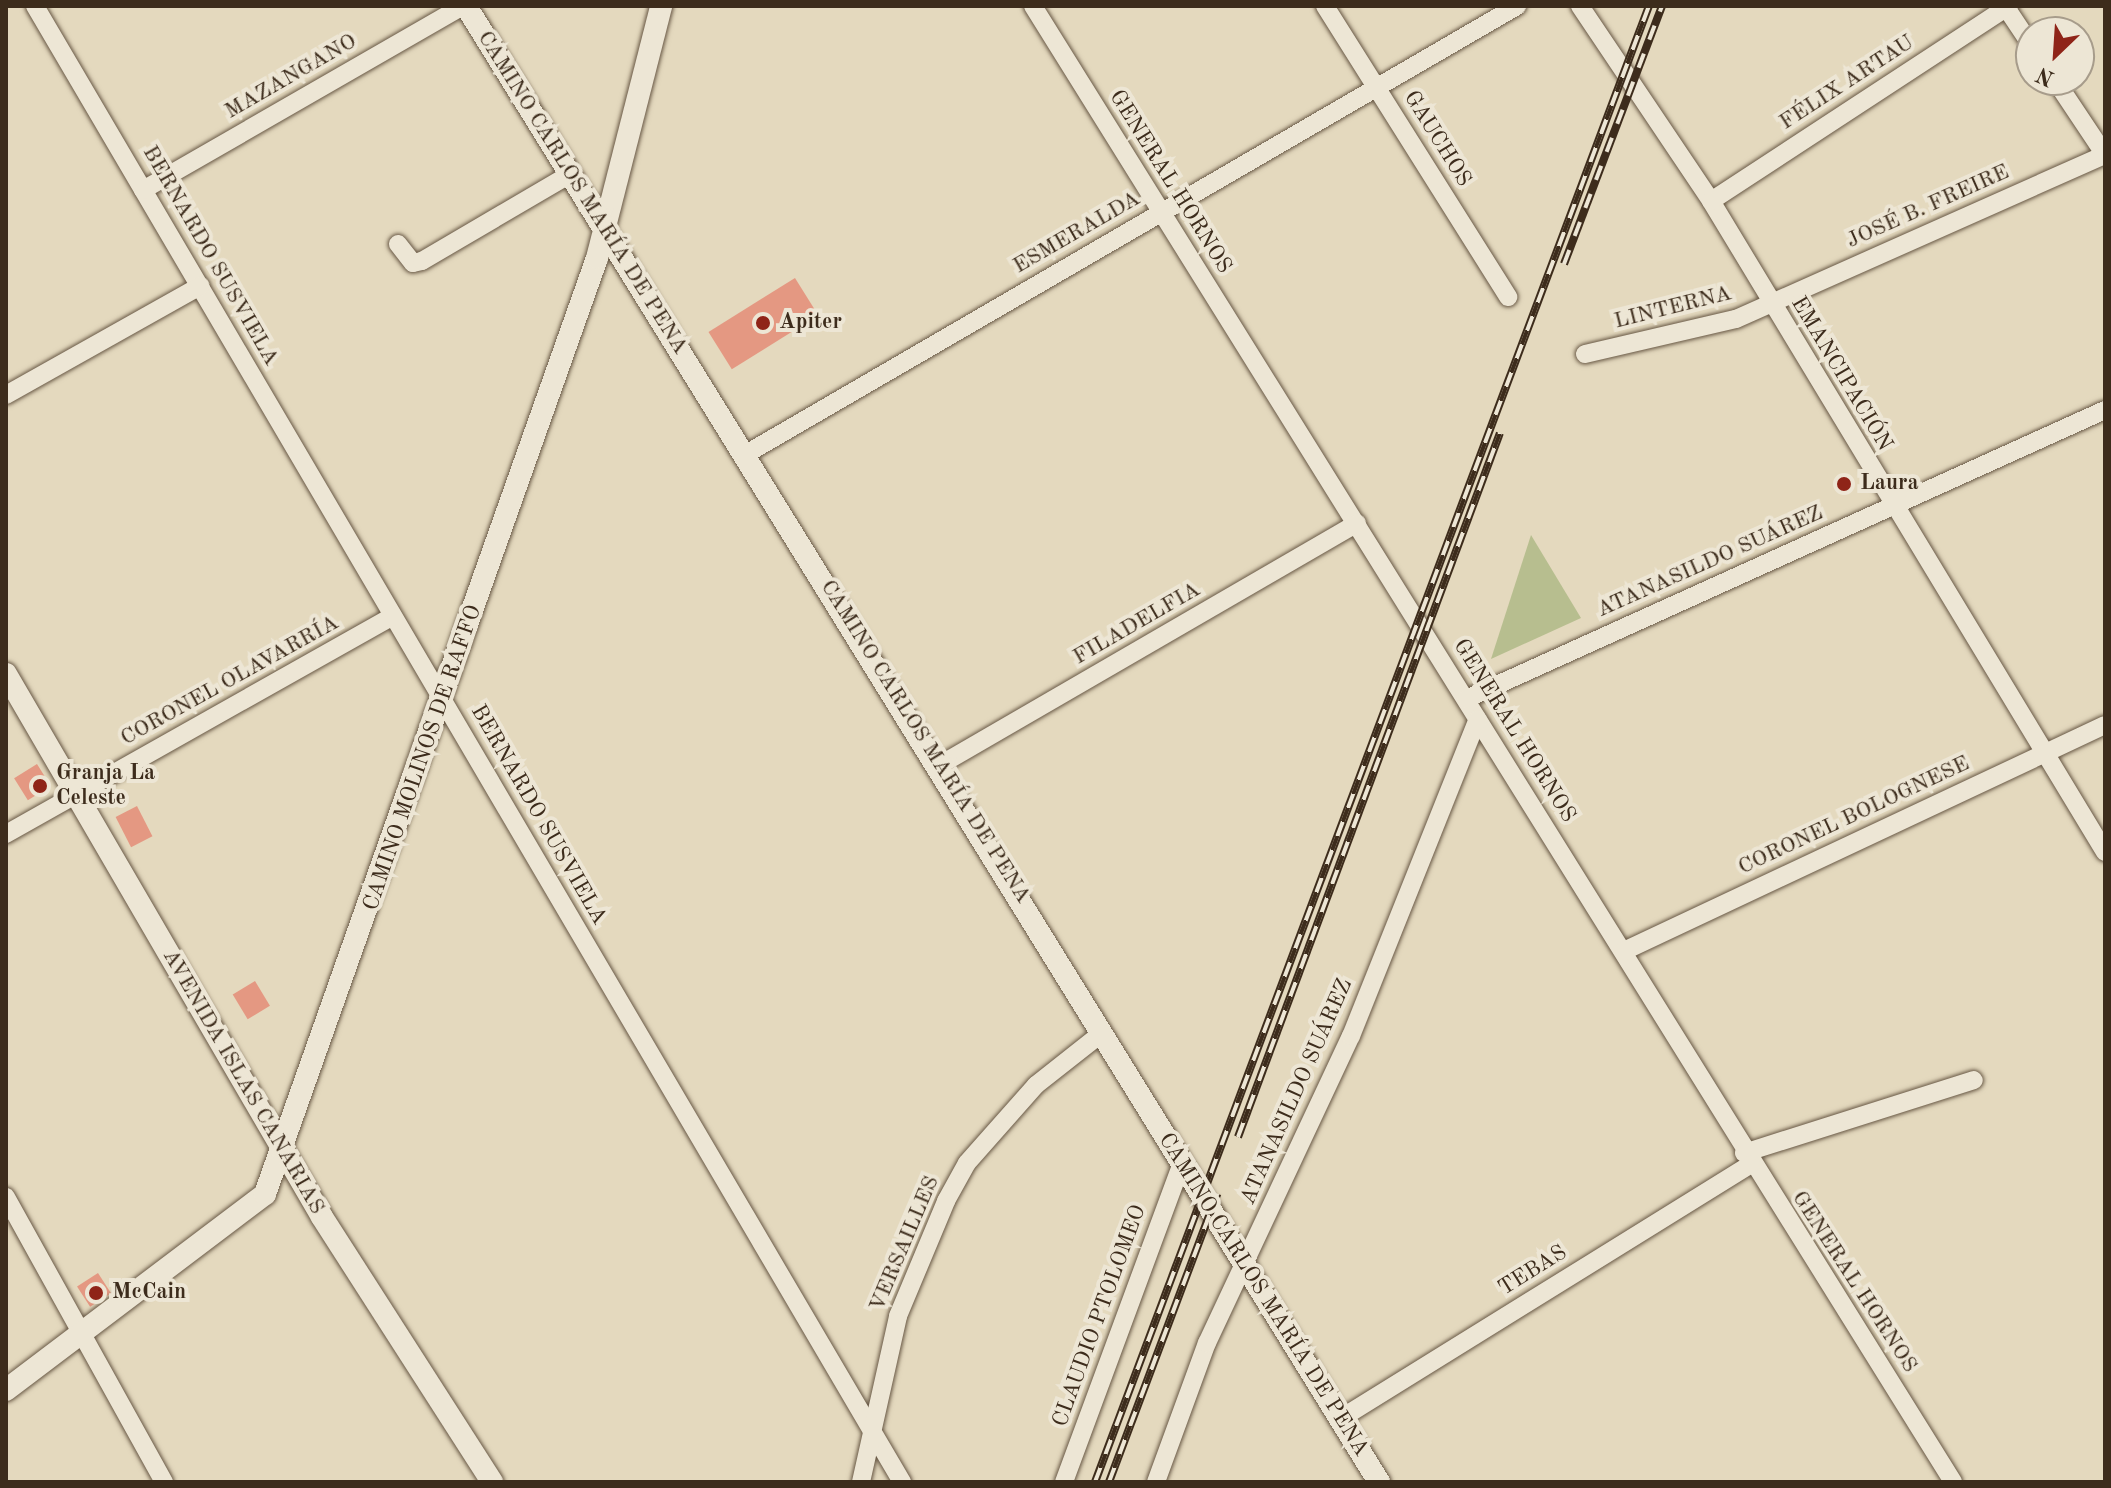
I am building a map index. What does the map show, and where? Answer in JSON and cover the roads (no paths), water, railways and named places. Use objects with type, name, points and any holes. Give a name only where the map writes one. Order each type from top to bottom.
[{"type":"street","name":"BERNARDO SUSVIELA","points":[[35,6],[902,1482]]},
{"type":"street","name":"MAZANGANO","points":[[143,190],[464,6]]},
{"type":"street","name":"CAMINO CARLOS MARÍA DE PENA","points":[[464,6],[940,765],[1181,1166],[1243,1259],[1379,1482]]},
{"type":"street","name":"CAMINO MOLINOS DE RAFFO","points":[[6,1390],[246,1215],[265,1194],[284,1151],[606,231],[661,6]]},
{"type":"street","name":"GENERAL HORNOS","points":[[1033,6],[1624,951],[1747,1159],[1953,1482]]},
{"type":"street","name":"GAUCHOS","points":[[1325,6],[1508,297]]},
{"type":"street","name":"ESMERALDA","points":[[746,454],[1517,6]]},
{"type":"street","name":"FÉLIX ARTAU","points":[[1711,201],[2007,7]]},
{"type":"street","name":"EMANCIPACIÓN","points":[[1589,11],[1711,201],[1892,506],[2105,852]]},
{"type":"street","points":[[2066,96],[2105,155]]},
{"type":"street","name":"JOSÉ B. FREIRE","points":[[1771,302],[2105,155]]},
{"type":"street","points":[[398,244],[413,263],[422,261],[570,174]]},
{"type":"street","points":[[6,395],[200,286]]},
{"type":"street","name":"LINTERNA","points":[[1585,354],[1736,319],[1771,302]]},
{"type":"street","name":"ATANASILDO SUÁREZ","points":[[1466,699],[2105,410]]},
{"type":"street","name":"FILADELFIA","points":[[940,765],[1357,523]]},
{"type":"street","name":"CORONEL OLAVARRÍA","points":[[6,834],[393,616]]},
{"type":"street","name":"AVENIDA ISLAS CANARIAS","points":[[6,674],[284,1151],[492,1482]]},
{"type":"street","name":"ATANASILDO SUÁREZ","points":[[1156,1482],[1243,1259],[1351,1036],[1478,719]]},
{"type":"street","name":"CORONEL BOLOGNESE","points":[[1624,951],[2105,725]]},
{"type":"street","name":"VERSAILLES","points":[[861,1482],[874,1435],[898,1316],[946,1201],[967,1163],[1036,1085],[1103,1032]]},
{"type":"street","name":"TEBAS","points":[[1340,1419],[1747,1159],[1974,1080]]},
{"type":"street","name":"CLAUDIO PTOLOMEO","points":[[1064,1482],[1181,1166]]},
{"type":"street","points":[[6,1197],[164,1482]]},
{"type":"railway","points":[[1095,1482],[1649,6]]},
{"type":"railway","points":[[1564,264],[1662,6]]},
{"type":"railway","points":[[1238,1137],[1500,433]]},
{"type":"railway","points":[[1109,1482],[1217,1194]]},
{"type":"place","name":"Apiter","points":[[763,323]]},
{"type":"place","name":"Laura","points":[[1844,484]]},
{"type":"place","name":"Granja La Celeste","points":[[40,786]]},
{"type":"place","name":"McCain","points":[[96,1293]]}]
